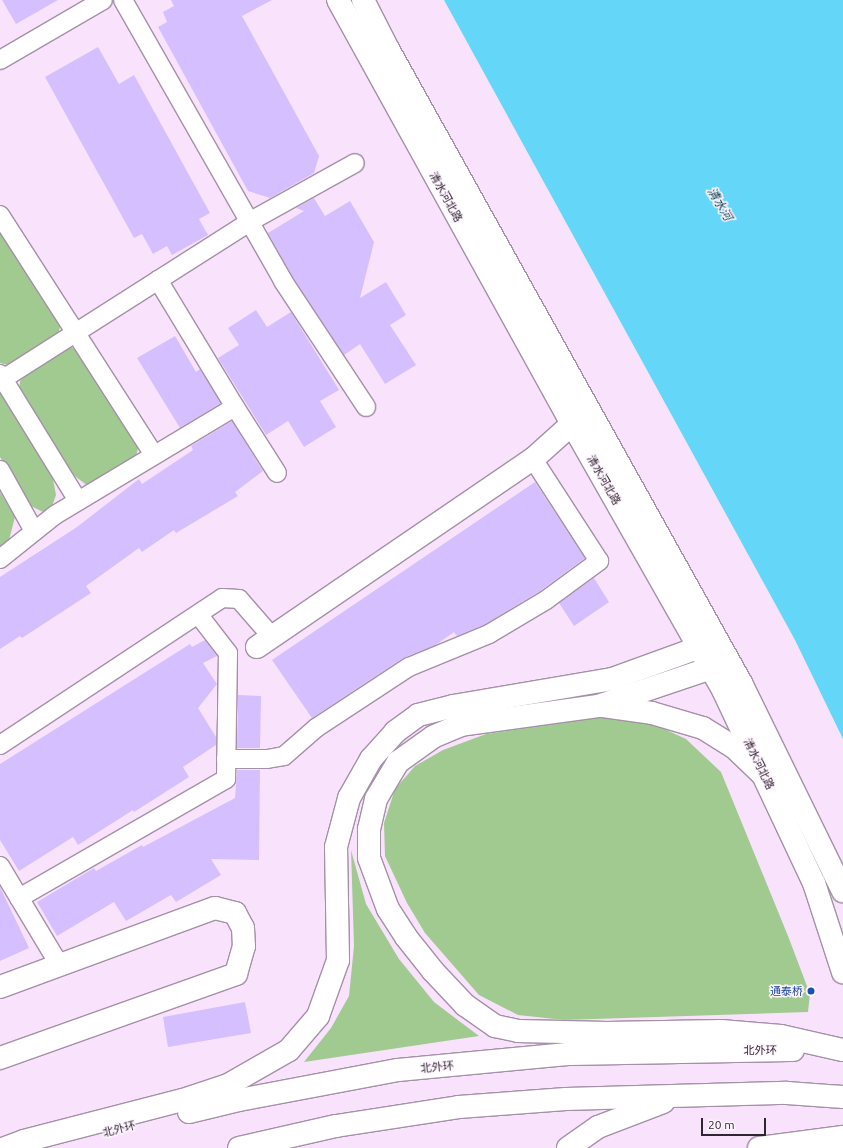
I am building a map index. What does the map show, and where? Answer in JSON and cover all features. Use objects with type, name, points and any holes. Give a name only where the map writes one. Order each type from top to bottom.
[{"type":"main road","name":"清水河北路","points":[[338,0],[572,424],[708,643]]},
{"type":"main road","name":"清水河北路","points":[[363,0],[708,643],[825,850],[843,891]]},
{"type":"main road","points":[[264,642],[533,459],[572,424]]},
{"type":"main road","points":[[5,1148],[24,1140],[183,1100],[228,1085],[289,1050],[318,1016],[330,989],[338,960],[335,902],[336,847],[349,798],[370,759],[395,732],[418,716],[453,706],[612,679],[708,643]]},
{"type":"main road","name":"清水河北路","points":[[720,665],[766,778],[814,883],[843,972]]},
{"type":"main road","points":[[720,665],[598,706],[461,726],[433,737],[398,762],[376,799],[369,829],[369,858],[388,908],[433,971],[465,1005],[495,1026],[525,1031],[721,1031],[781,1036],[842,1050]]},
{"type":"main road","points":[[598,706],[652,713],[703,728],[736,748],[766,778]]},
{"type":"main road","points":[[0,987],[215,908],[235,913],[243,928],[244,946],[236,974],[0,1058]]},
{"type":"main road","name":"北外环","points":[[40,1148],[239,1100],[398,1070],[567,1054],[715,1050],[842,1050]]},
{"type":"main road","points":[[239,1148],[336,1126],[459,1107],[566,1099],[788,1093],[843,1097]]},
{"type":"main road","points":[[568,1148],[598,1127],[679,1096]]},
{"type":"main road","points":[[759,1148],[843,1137]]},
{"type":"street","points":[[0,60],[103,0]]},
{"type":"street","points":[[123,0],[283,281],[366,407]]},
{"type":"street","points":[[78,500],[2,377],[75,333],[249,222],[354,163]]},
{"type":"street","points":[[0,215],[154,455]]},
{"type":"street","points":[[158,280],[277,473]]},
{"type":"street","points":[[0,559],[34,531],[78,500],[235,407]]},
{"type":"street","points":[[226,759],[267,759],[284,756],[316,728],[409,667],[489,634],[546,600],[599,561],[533,459]]},
{"type":"street","points":[[0,470],[34,531]]},
{"type":"street","points":[[0,745],[222,598],[239,599],[264,642]]},
{"type":"street","points":[[19,898],[226,779],[228,653],[198,614]]},
{"type":"street","points":[[0,866],[60,966]]},
{"type":"green space","points":[[0,231],[60,325],[59,333],[12,366],[0,363]]},
{"type":"green space","points":[[68,346],[76,349],[138,448],[136,457],[89,487],[71,473],[19,388],[21,377]]},
{"type":"green space","points":[[0,388],[52,474],[56,495],[51,509],[43,512],[29,505],[0,457]]},
{"type":"green space","points":[[0,492],[15,517],[9,540],[0,547]]},
{"type":"green space","points":[[605,717],[645,720],[686,739],[721,772],[810,994],[808,1012],[564,1020],[518,1015],[479,995],[425,933],[407,903],[385,856],[384,823],[395,789],[415,766],[443,750],[486,734]]},
{"type":"green space","points":[[351,850],[366,904],[399,959],[434,1002],[479,1036],[304,1062],[331,1028],[349,996],[354,946]]},
{"type":"water","name":"清水河","points":[[444,0],[843,0],[843,739],[795,640]]},
{"type":"building","points":[[2,0],[58,0],[16,24]]},
{"type":"building","points":[[171,0],[272,0],[242,16],[319,156],[314,173],[270,198],[248,191],[158,27],[167,22],[163,12],[174,6]]},
{"type":"building","points":[[98,47],[119,84],[134,75],[210,213],[199,219],[208,235],[172,255],[167,246],[153,254],[142,234],[134,238],[45,77]]},
{"type":"building","points":[[314,198],[325,216],[350,201],[374,242],[360,298],[386,282],[406,315],[390,325],[416,365],[385,384],[360,344],[344,355],[292,276],[268,233],[304,211],[296,208]]},
{"type":"building","points":[[256,310],[267,327],[291,312],[339,390],[320,401],[336,427],[304,447],[288,421],[266,435],[218,358],[239,345],[228,328]]},
{"type":"building","points":[[175,336],[196,372],[200,369],[221,403],[180,428],[137,358]]},
{"type":"building","points":[[232,421],[263,471],[235,492],[238,496],[176,533],[174,530],[142,552],[139,548],[86,586],[91,593],[22,638],[20,636],[0,649],[0,577],[77,527],[139,479],[142,484],[193,450],[191,446]]},
{"type":"building","points":[[535,482],[585,558],[540,591],[484,625],[457,636],[454,632],[434,646],[403,658],[312,718],[272,660]]},
{"type":"building","points":[[594,578],[609,602],[574,626],[559,603]]},
{"type":"building","points":[[205,640],[217,656],[203,663],[217,684],[198,708],[216,737],[216,745],[183,767],[189,777],[78,845],[73,837],[19,871],[0,840],[0,764],[190,644],[192,647]]},
{"type":"building","points":[[238,695],[261,696],[260,748],[237,748]]},
{"type":"building","points":[[237,770],[260,770],[259,860],[211,859],[221,875],[176,902],[171,895],[126,921],[114,902],[57,936],[37,902],[94,868],[96,871],[142,845],[143,847],[235,798]]},
{"type":"building","points":[[0,887],[29,948],[0,961]]},
{"type":"building","points":[[245,1002],[251,1033],[168,1047],[163,1017]]},
{"type":"place","name":"通泰桥","points":[[811,991]]}]
